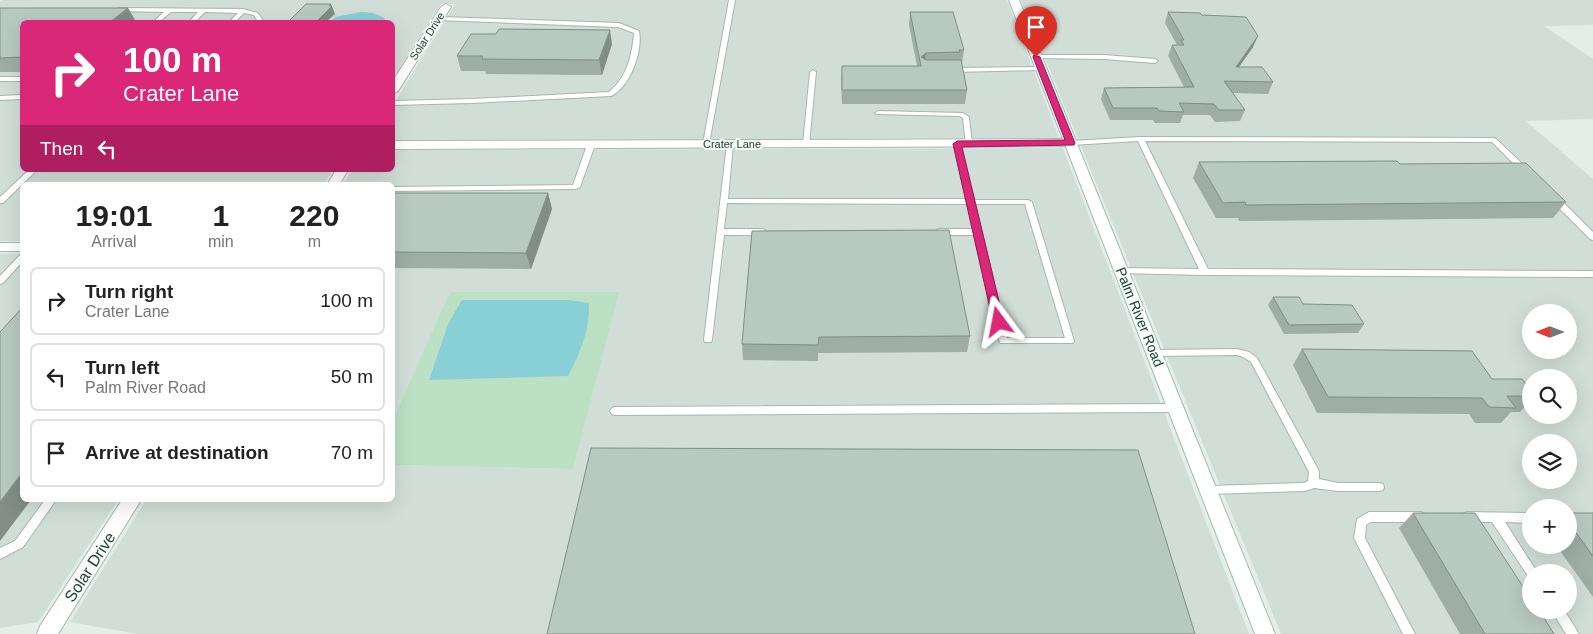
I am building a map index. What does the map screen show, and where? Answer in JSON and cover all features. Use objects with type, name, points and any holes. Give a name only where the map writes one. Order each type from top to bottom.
[{"type":"street","name":"Palm River Road","points":[[1014,0],[1265,634]]},
{"type":"street","name":"Solar Drive","points":[[395,86],[446,7]]},
{"type":"street","name":"Crater Lane","points":[[395,145],[1070,143]]},
{"type":"street","points":[[0,247],[20,247]]},
{"type":"street","name":"Solar Drive","points":[[47,634],[131,502]]},
{"type":"lane","points":[[706,144],[732,0]]},
{"type":"lane","points":[[110,10],[243,11],[256,14],[261,20]]},
{"type":"lane","points":[[158,20],[170,10]]},
{"type":"lane","points":[[194,20],[204,10]]},
{"type":"lane","points":[[234,20],[243,11]]},
{"type":"lane","points":[[395,103],[472,102],[611,94],[619,89],[626,79],[636,46],[637,32],[619,26],[439,19]]},
{"type":"lane","points":[[943,70],[1104,57],[1155,61]]},
{"type":"lane","points":[[806,144],[813,72]]},
{"type":"lane","points":[[0,79],[20,79]]},
{"type":"lane","points":[[0,98],[20,97]]},
{"type":"lane","points":[[724,201],[970,201],[1028,202],[1070,341],[1003,340],[970,201],[963,144],[966,117],[962,114],[878,113]]},
{"type":"lane","points":[[1140,139],[1205,272]]},
{"type":"lane","points":[[1070,143],[1140,139],[1494,140],[1530,175]]},
{"type":"lane","points":[[708,340],[730,144]]},
{"type":"lane","points":[[395,189],[576,187],[591,145]]},
{"type":"lane","points":[[0,201],[30,172]]},
{"type":"lane","points":[[1551,195],[1593,237]]},
{"type":"lane","points":[[720,232],[770,232]]},
{"type":"lane","points":[[928,232],[978,232]]},
{"type":"lane","points":[[0,281],[20,260]]},
{"type":"lane","points":[[1121,271],[1593,274]]},
{"type":"lane","points":[[1154,353],[1237,352],[1246,354],[1254,360],[1314,472],[1313,483]]},
{"type":"lane","points":[[615,411],[1175,408]]},
{"type":"lane","points":[[1209,490],[1305,487],[1313,483],[1338,487],[1379,487]]},
{"type":"lane","points":[[0,554],[19,544],[50,502]]},
{"type":"lane","points":[[1409,634],[1359,538],[1360,522],[1369,517],[1437,517]]},
{"type":"lane","points":[[1456,517],[1522,518]]},
{"type":"lane","points":[[1495,517],[1527,564]]},
{"type":"lane","points":[[1563,619],[1573,634]]},
{"type":"shaded area","points":[[1007,0],[1059,138],[395,140],[395,102],[455,4],[441,4],[395,75],[395,20],[385,20],[360,12],[336,17],[333,20],[20,20],[20,172],[332,172],[325,182],[20,182],[20,241],[0,241],[0,1]]},
{"type":"shaded area","points":[[1021,0],[1593,0],[1593,25],[1544,26],[1593,59],[1593,119],[1526,121],[1593,179],[1593,634],[1281,634]]},
{"type":"shaded area","points":[[1063,148],[1249,634],[137,634],[70,622],[145,502],[395,502],[395,465],[573,469],[618,292],[451,292],[395,416],[395,182],[345,182],[351,172],[395,172],[395,150]]},
{"type":"shaded area","points":[[20,253],[20,502],[117,502],[38,622],[0,628],[0,254]]},
{"type":"green space","points":[[450,292],[619,292],[573,469],[395,465],[395,416]],"holes":[[[462,300],[570,300],[589,303],[456,312]]]},
{"type":"water","points":[[360,12],[376,14],[385,19],[333,20],[335,17]]},
{"type":"water","points":[[462,300],[570,300],[589,303],[588,323],[583,341],[568,376],[429,380],[448,324]]},
{"type":"building","points":[[306,4],[331,4],[329,6],[332,6],[318,20],[290,20]]},
{"type":"building","points":[[0,8],[128,8],[113,20],[20,20],[20,57],[0,58]]},
{"type":"building","points":[[910,12],[953,12],[964,50],[959,50],[960,52],[926,53],[921,57],[926,60],[961,60],[967,90],[842,90],[842,66],[921,66]]},
{"type":"building","points":[[1168,12],[1246,17],[1258,36],[1236,67],[1262,67],[1273,82],[1224,81],[1245,110],[1219,110],[1214,104],[1179,103],[1184,112],[1159,111],[1157,108],[1113,108],[1104,88],[1194,87],[1172,45],[1184,45],[1181,40],[1184,40]]},
{"type":"building","points":[[499,29],[610,30],[599,60],[482,59],[483,56],[457,56],[471,34],[496,34]]},
{"type":"building","points":[[1397,161],[1400,164],[1526,163],[1566,202],[1246,205],[1245,202],[1223,203],[1199,162]]},
{"type":"building","points":[[395,193],[548,193],[526,253],[395,252]]},
{"type":"building","points":[[949,230],[970,336],[819,337],[818,345],[742,344],[752,231]]},
{"type":"building","points":[[1273,297],[1299,297],[1303,304],[1352,305],[1364,324],[1289,325]]},
{"type":"building","points":[[20,310],[20,476],[0,502],[0,332]]},
{"type":"building","points":[[1302,349],[1472,351],[1492,379],[1522,379],[1522,396],[1507,396],[1516,408],[1489,407],[1482,398],[1328,397]]},
{"type":"building","points":[[591,448],[1138,450],[1195,634],[547,634]]},
{"type":"building","points":[[1413,513],[1475,513],[1522,585],[1522,619],[1545,619],[1554,634],[1485,634]]},
{"type":"building","points":[[1577,513],[1593,513],[1593,556],[1577,534]]},
{"type":"route","points":[[999,322],[957,144],[1070,143],[1036,57]]}]
